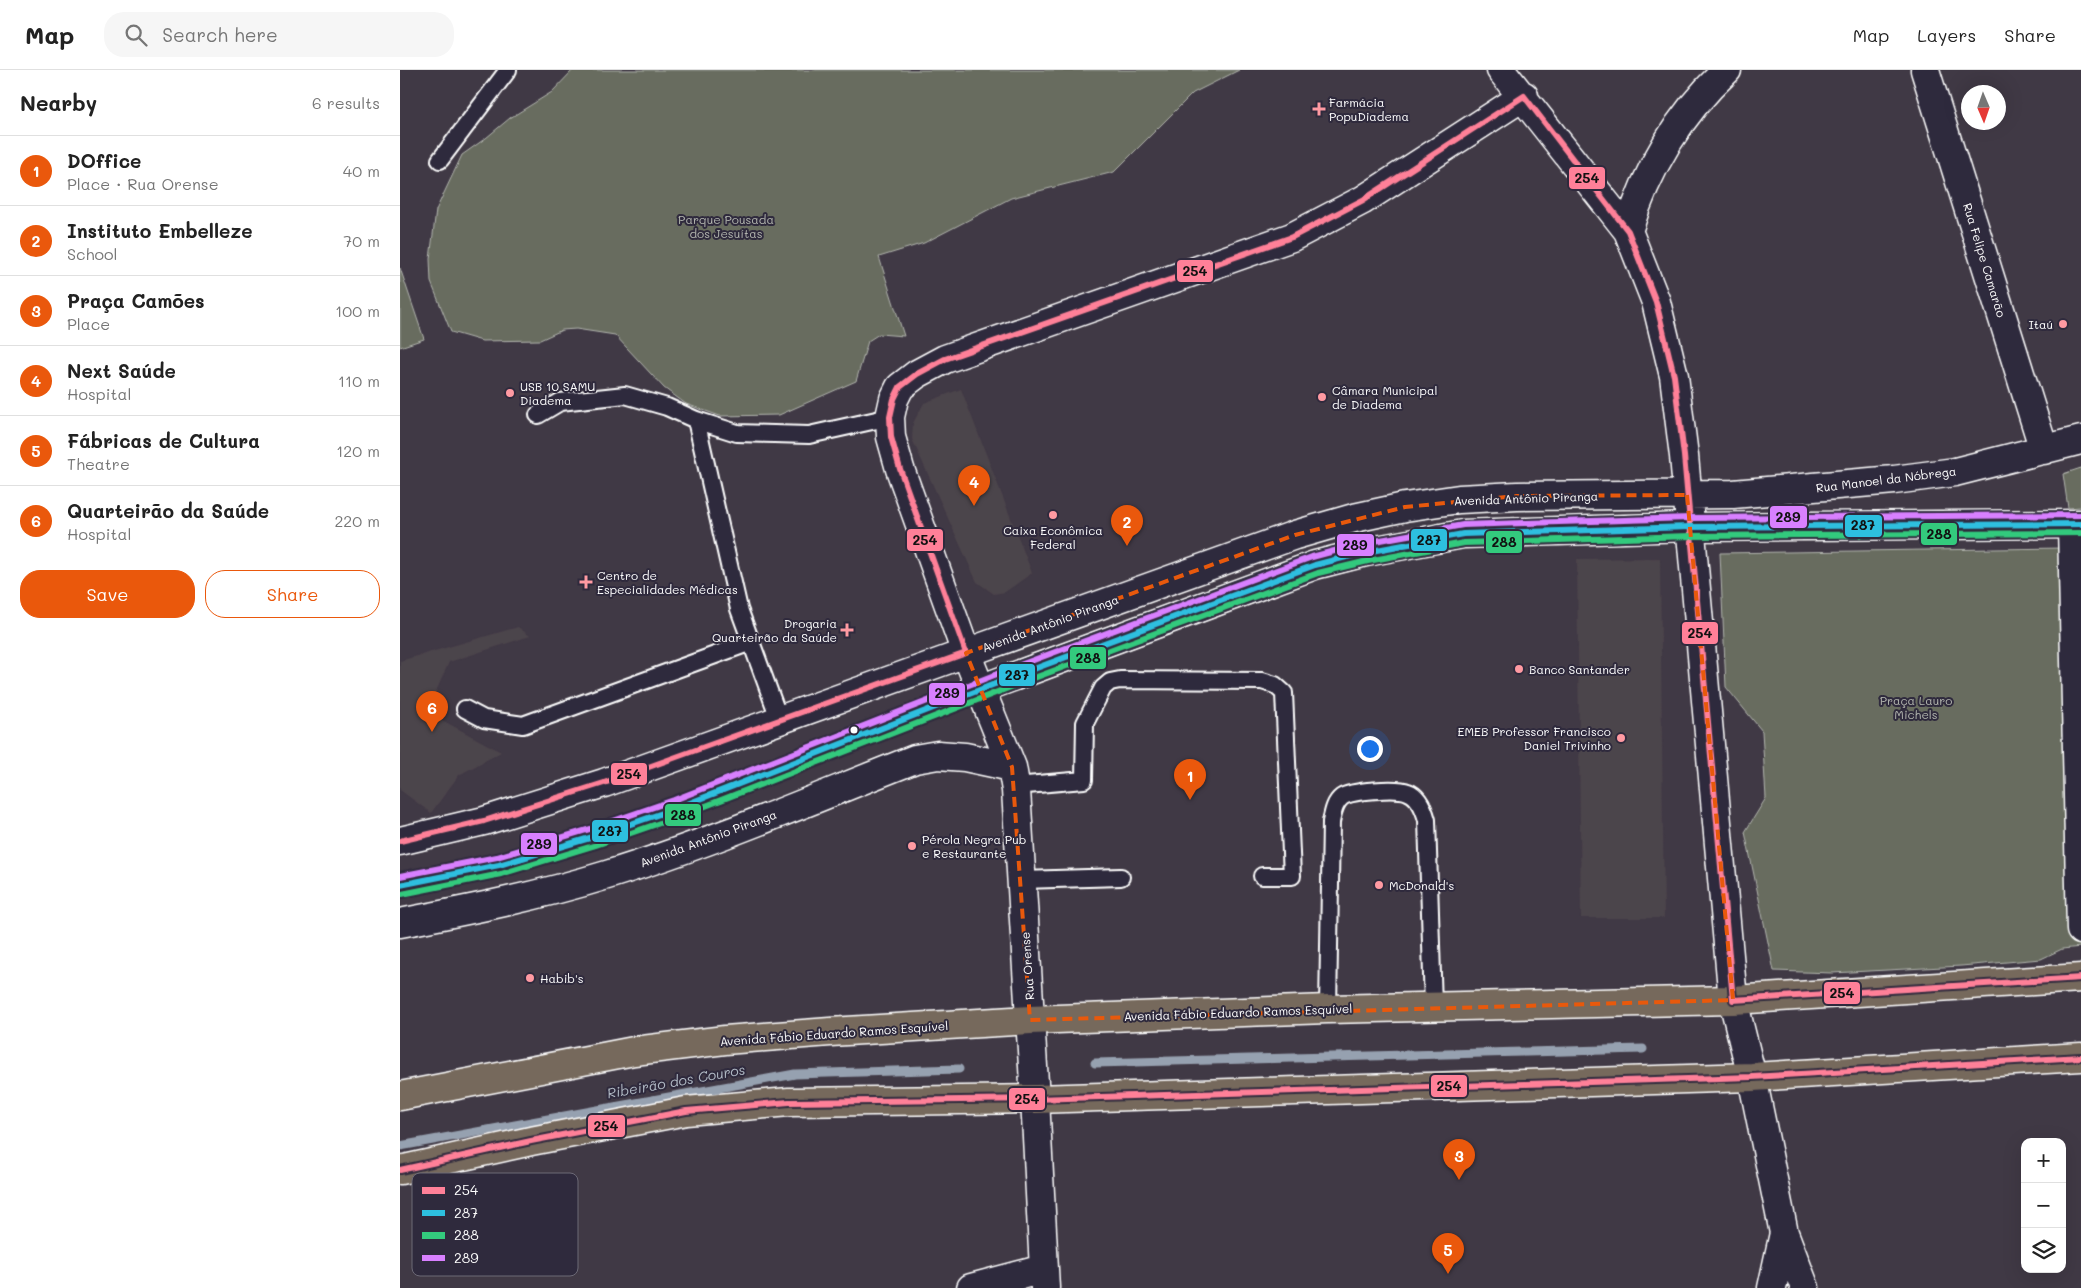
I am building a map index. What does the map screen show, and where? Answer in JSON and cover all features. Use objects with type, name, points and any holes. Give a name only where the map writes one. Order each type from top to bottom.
[{"type":"main road","name":"Avenida Fábio Eduardo Ramos Esquível","points":[[400,1096],[634,1051],[725,1040],[1030,1020],[1328,1009],[1733,1000],[2081,975]]},
{"type":"main road","points":[[400,1170],[531,1141],[686,1111],[789,1102],[1035,1099],[1752,1078],[2081,1057]]},
{"type":"street","points":[[1501,70],[1524,96],[1628,231],[1656,302],[1674,376],[1687,495],[1733,1000],[1752,1078],[1784,1233],[1805,1288]]},
{"type":"street","points":[[1628,231],[1647,178],[1663,150],[1685,115],[1727,70]]},
{"type":"street","name":"Rua Felipe Camarão","points":[[1925,70],[2044,450]]},
{"type":"street","points":[[890,417],[894,398],[900,387],[917,374],[945,359],[1292,237],[1364,200],[1524,96]]},
{"type":"street","name":"Rua Orense","points":[[890,417],[891,437],[900,469],[966,653],[1014,776],[1022,880],[1044,1279]]},
{"type":"street","name":"Rua Manoel da Nóbrega","points":[[1687,495],[1773,491],[1894,480],[1955,472],[2081,440]]},
{"type":"street","name":"Avenida Antônio Piranga","points":[[400,841],[484,821],[604,783],[1295,535],[1354,518],[1406,507],[1459,499],[1517,496],[1687,495]]},
{"type":"street","points":[[980,689],[1315,565],[1366,552],[1463,534],[1690,527],[2076,524],[2081,930]]},
{"type":"street","name":"Avenida Antônio Piranga","points":[[400,923],[505,903],[607,875],[690,846],[915,759],[938,755],[965,757],[1014,776]]},
{"type":"street","points":[[1772,1288],[1784,1233]]},
{"type":"street","points":[[970,1288],[1044,1279]]},
{"type":"lane","points":[[440,160],[508,70]]},
{"type":"lane","points":[[538,415],[560,402],[625,394],[737,433],[809,435],[890,417]]},
{"type":"lane","points":[[696,420],[739,609],[780,721]]},
{"type":"lane","points":[[465,709],[484,719],[523,725],[751,642]]},
{"type":"lane","points":[[1014,776],[1084,780],[1085,723],[1103,688],[1110,682],[1120,680],[1262,681],[1275,685],[1284,693],[1292,876],[1262,876]]},
{"type":"lane","points":[[400,885],[499,865],[594,837],[677,808],[980,689]]},
{"type":"lane","points":[[1328,1009],[1331,822],[1334,810],[1337,802],[1343,796],[1352,792],[1397,790],[1408,792],[1418,800],[1427,820],[1434,1006]]},
{"type":"lane","points":[[1022,880],[1121,877]]},
{"type":"highlighted area","points":[[1687,495],[1733,1000],[1030,1020],[1012,767],[966,653],[1295,535],[1405,507],[1517,496]]},
{"type":"shaded area","points":[[961,389],[1032,573],[1005,592],[994,594],[977,582],[912,439],[913,423],[924,403]]},
{"type":"shaded area","name":"EMEB Professor Francisco Daniel Trivinho","points":[[1660,558],[1664,918],[1581,918],[1577,559]]},
{"type":"shaded area","points":[[518,627],[530,636],[449,662],[427,712],[501,752],[459,775],[431,813],[400,790],[400,661]]},
{"type":"green space","name":"Parque Pousada dos Jesuítas","points":[[573,70],[1239,70],[1193,93],[1114,172],[1011,198],[924,243],[879,257],[904,336],[879,334],[868,341],[856,381],[779,415],[720,416],[686,404],[664,388],[615,335],[576,329],[562,330],[540,340],[482,341],[451,332],[431,282],[430,259],[436,210],[462,155],[510,118],[552,92]]},
{"type":"green space","points":[[400,268],[424,339],[400,347]]},
{"type":"green space","points":[[2081,468],[2081,507],[2068,508],[2063,474]]},
{"type":"green space","name":"Praça Lauro Michels","points":[[2064,548],[2081,869],[2081,947],[2062,949],[2041,959],[1961,966],[1832,973],[1774,971],[1745,832],[1766,798],[1762,731],[1726,687],[1720,553]]},
{"type":"waterway","points":[[1095,1063],[1643,1049]]},
{"type":"waterway","name":"Ribeirão dos Couros","points":[[400,1146],[795,1074],[959,1069]]},
{"type":"transit line","name":"254","points":[[400,841],[484,821],[604,783],[966,653],[900,469],[891,437],[890,417],[894,399],[900,387],[917,374],[945,359],[1292,237],[1363,200],[1524,96],[1628,231],[1656,302],[1674,376],[1684,456],[1733,1000],[2081,978]]},
{"type":"transit line","name":"289","points":[[400,876],[497,857],[590,829],[674,800],[1020,665],[1312,557],[1364,543],[1463,525],[1690,518],[2081,515]]},
{"type":"transit line","name":"287","points":[[400,885],[499,865],[593,837],[677,808],[1023,673],[1315,565],[1366,552],[1463,534],[1690,527],[2081,524]]},
{"type":"transit line","name":"288","points":[[402,894],[501,874],[596,845],[680,816],[1026,681],[1318,573],[1368,561],[1464,543],[1690,536],[2081,533]]},
{"type":"transit line","name":"254","points":[[400,1170],[531,1141],[686,1111],[789,1102],[1035,1099],[1752,1077],[2081,1057]]},
{"type":"place","name":"Farmácia PopuDiadema","points":[[1319,109]]},
{"type":"place","name":"Itaú","points":[[2063,324]]},
{"type":"place","name":"USB 10 SAMU Diadema","points":[[510,393]]},
{"type":"place","name":"Câmara Municipal de Diadema","points":[[1322,397]]},
{"type":"place","name":"Next Saúde","points":[[974,506]]},
{"type":"place","name":"Caixa Econômica Federal","points":[[1053,515]]},
{"type":"place","name":"Instituto Embelleze","points":[[1127,546]]},
{"type":"place","name":"Centro de Especialidades Médicas","points":[[586,582]]},
{"type":"place","name":"Drogaria Quarteirão da Saúde","points":[[847,630]]},
{"type":"place","name":"Banco Santander","points":[[1519,669]]},
{"type":"place","name":"Quarteirão da Saúde","points":[[432,732]]},
{"type":"place","name":"EMEB Professor Francisco Daniel Trivinho","points":[[1621,738]]},
{"type":"place","name":"DOffice","points":[[1190,800]]},
{"type":"place","name":"Pérola Negra Pub e Restaurante","points":[[912,846]]},
{"type":"place","name":"McDonald's","points":[[1379,885]]},
{"type":"place","name":"Habib's","points":[[530,978]]},
{"type":"place","name":"Praça Camões","points":[[1459,1180]]},
{"type":"place","name":"Fábricas de Cultura","points":[[1448,1274]]}]
